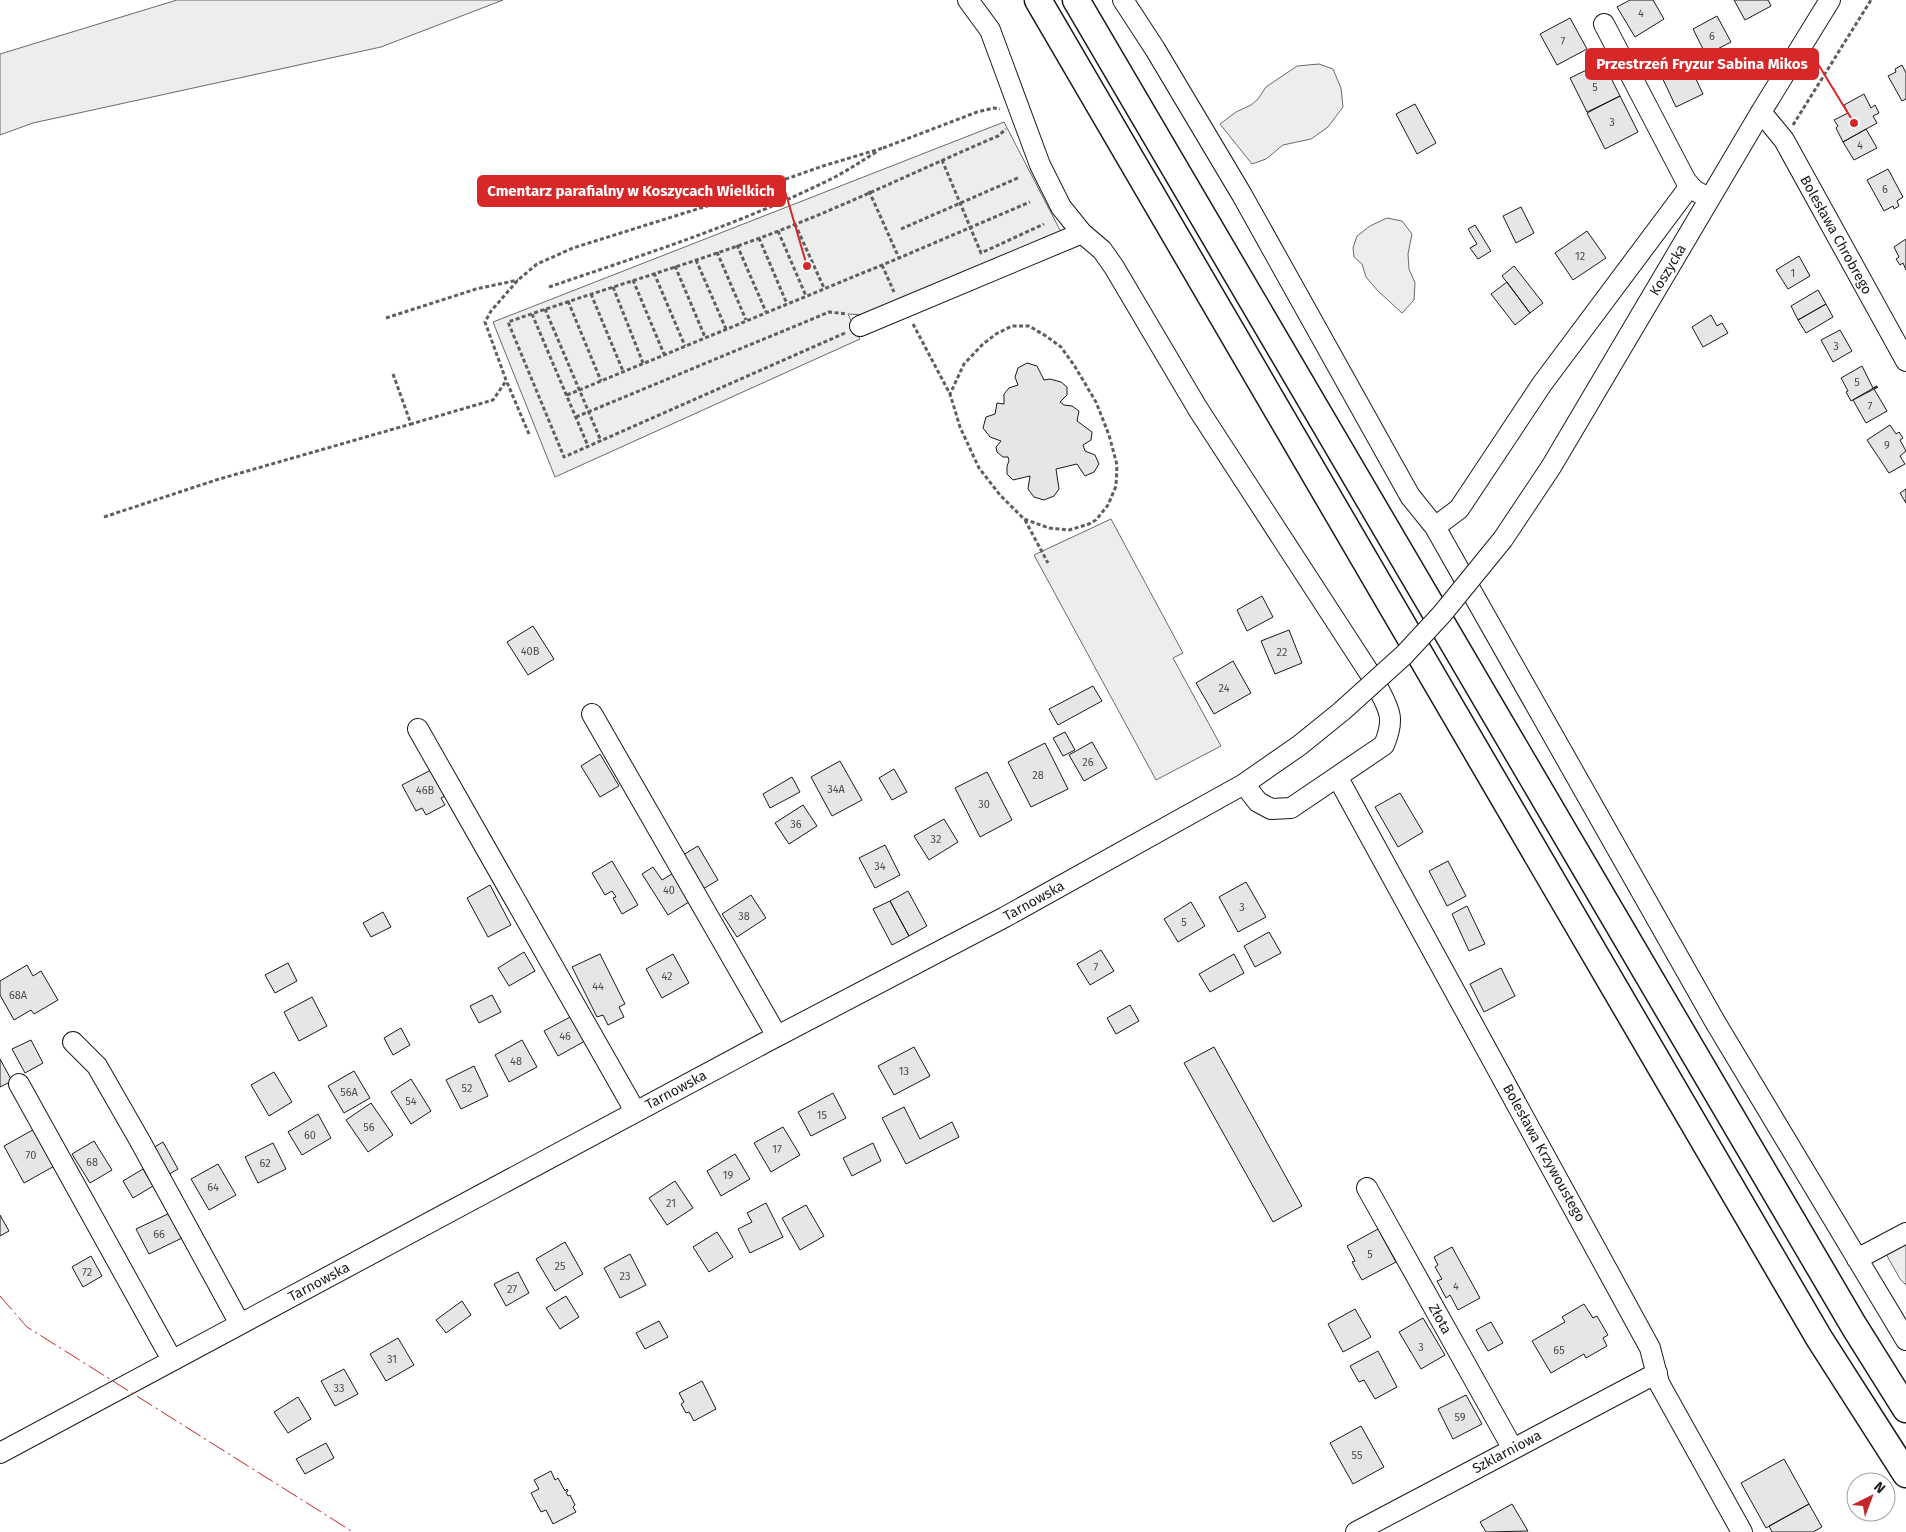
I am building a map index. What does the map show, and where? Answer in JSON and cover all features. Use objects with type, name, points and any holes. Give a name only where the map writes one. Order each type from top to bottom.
[{"type":"main road","points":[[1038,0],[1819,1338],[1906,1474]]},
{"type":"main road","points":[[1076,0],[1854,1326],[1906,1409]]},
{"type":"street","points":[[968,0],[990,30],[1014,122],[1040,165],[1061,207],[1082,233],[1102,250],[1114,267],[1198,409],[1374,680],[1391,713],[1391,731],[1384,745],[1338,778],[1291,808],[1271,809],[1258,802],[1244,784]]},
{"type":"street","points":[[1123,0],[1155,49],[1242,195],[1410,496],[1435,527],[1714,1020],[1906,1340]]},
{"type":"street","name":"Koszycka","points":[[1342,711],[1404,655],[1469,582],[1503,539],[1551,467],[1830,0]]},
{"type":"street","points":[[1604,24],[1686,181],[1710,200]]},
{"type":"street","name":"Bolesława Chrobrego","points":[[1762,112],[1784,140],[1906,361]]},
{"type":"street","points":[[1435,527],[1459,509],[1542,384],[1690,186]]},
{"type":"street","points":[[853,329],[880,318],[900,302],[1082,233]]},
{"type":"street","name":"Tarnowska","points":[[0,1454],[777,1036],[1004,917],[1244,784],[1300,745],[1342,711]]},
{"type":"street","points":[[592,714],[777,1036]]},
{"type":"street","points":[[418,729],[630,1102],[634,1113]]},
{"type":"street","name":"Bolesława Krzywoustego","points":[[1338,778],[1646,1340],[1650,1348],[1659,1383],[1742,1532]]},
{"type":"street","points":[[72,1042],[97,1066],[240,1324]]},
{"type":"street","points":[[19,1084],[172,1360]]},
{"type":"street","name":"Złota","points":[[1367,1188],[1513,1449]]},
{"type":"street","points":[[1857,1259],[1906,1233]]},
{"type":"street","name":"Szklarniowa","points":[[1356,1532],[1657,1372]]},
{"type":"path","points":[[1784,140],[1871,0]]},
{"type":"path","points":[[529,434],[506,380],[485,322],[491,311],[518,280],[537,264],[573,248],[883,148],[977,112],[994,108],[1010,110],[1014,122],[998,136],[795,224],[696,260],[508,322],[564,457],[853,329]]},
{"type":"path","points":[[549,287],[754,214],[836,177],[883,148]]},
{"type":"path","points":[[942,160],[981,252],[1044,224]]},
{"type":"path","points":[[901,229],[1020,177]]},
{"type":"path","points":[[869,192],[899,258]]},
{"type":"path","points":[[567,396],[1030,202]]},
{"type":"path","points":[[795,224],[824,288]]},
{"type":"path","points":[[778,231],[806,296]]},
{"type":"path","points":[[759,238],[786,304]]},
{"type":"path","points":[[738,245],[766,312]]},
{"type":"path","points":[[716,252],[746,320]]},
{"type":"path","points":[[696,260],[726,329]]},
{"type":"path","points":[[882,265],[950,394],[960,426],[979,468],[1000,495],[1024,519],[1048,563]]},
{"type":"path","points":[[675,266],[705,338]]},
{"type":"path","points":[[654,273],[685,346]]},
{"type":"path","points":[[386,318],[476,289],[518,280]]},
{"type":"path","points":[[633,280],[664,354]]},
{"type":"path","points":[[613,287],[643,363]]},
{"type":"path","points":[[591,294],[623,371]]},
{"type":"path","points":[[568,301],[601,381]]},
{"type":"path","points":[[545,309],[601,441]]},
{"type":"path","points":[[576,417],[829,312],[880,318]]},
{"type":"path","points":[[532,314],[588,446]]},
{"type":"path","points":[[950,394],[964,364],[983,344],[996,334],[1012,326],[1029,326],[1061,347],[1096,402],[1109,435],[1117,466],[1116,486],[1108,505],[1096,520],[1069,530],[1049,528],[1024,519]]},
{"type":"path","points":[[393,374],[411,424]]},
{"type":"path","points":[[104,517],[216,480],[483,404],[493,400],[506,380]]},
{"type":"shaded area","points":[[177,0],[503,0],[381,47],[33,123],[0,135],[0,54]]},
{"type":"shaded area","points":[[1319,64],[1333,69],[1341,88],[1343,107],[1328,127],[1311,139],[1283,145],[1266,159],[1252,164],[1220,124],[1236,112],[1251,105],[1258,99],[1266,87],[1297,66]]},
{"type":"shaded area","points":[[1004,122],[1061,232],[865,315],[848,314],[860,339],[555,477],[493,322]]},
{"type":"shaded area","points":[[1387,218],[1402,221],[1412,234],[1408,254],[1409,269],[1415,283],[1414,300],[1402,313],[1366,277],[1362,264],[1354,257],[1353,248],[1357,236],[1370,226]]},
{"type":"shaded area","points":[[1111,519],[1183,653],[1173,658],[1221,746],[1156,780],[1034,555]]},
{"type":"shaded area","points":[[1906,1233],[1906,1285],[1900,1279],[1881,1245]]},
{"type":"building","points":[[1630,0],[1653,0],[1664,19],[1635,37],[1617,7]]},
{"type":"building","points":[[1734,0],[1768,0],[1771,6],[1745,20]]},
{"type":"building","points":[[1717,16],[1731,42],[1706,55],[1693,29]]},
{"type":"building","points":[[1570,18],[1587,49],[1557,65],[1540,34]]},
{"type":"building","points":[[1687,60],[1703,94],[1676,107],[1660,73]]},
{"type":"building","points":[[1603,62],[1620,96],[1587,112],[1570,78]]},
{"type":"building","points":[[1902,65],[1906,73],[1906,99],[1902,101],[1888,76],[1896,72],[1895,69]]},
{"type":"building","points":[[1864,94],[1871,108],[1875,105],[1879,113],[1873,116],[1877,123],[1843,142],[1834,120],[1848,113],[1844,105]]},
{"type":"building","points":[[1620,96],[1638,132],[1605,149],[1587,113]]},
{"type":"building","points":[[1415,104],[1436,143],[1417,154],[1396,114]]},
{"type":"building","points":[[1866,129],[1877,148],[1854,160],[1843,142]]},
{"type":"building","points":[[1888,169],[1903,197],[1897,201],[1899,206],[1894,209],[1893,206],[1884,211],[1867,180]]},
{"type":"building","points":[[1521,207],[1534,233],[1516,243],[1503,216]]},
{"type":"building","points":[[1475,225],[1491,251],[1478,259],[1470,248],[1477,244],[1468,229]]},
{"type":"building","points":[[1587,231],[1606,258],[1573,280],[1555,253]]},
{"type":"building","points":[[1906,239],[1906,270],[1903,263],[1900,265],[1896,259],[1899,257],[1894,247]]},
{"type":"building","points":[[1799,256],[1810,276],[1788,289],[1776,270]]},
{"type":"building","points":[[1514,266],[1543,303],[1530,313],[1502,276]]},
{"type":"building","points":[[1507,282],[1530,313],[1515,325],[1491,294]]},
{"type":"building","points":[[1818,290],[1826,304],[1798,320],[1791,306]]},
{"type":"building","points":[[1826,304],[1833,317],[1806,333],[1798,320]]},
{"type":"building","points":[[1711,315],[1717,326],[1722,323],[1728,333],[1703,347],[1692,327]]},
{"type":"building","points":[[1840,330],[1852,351],[1833,362],[1821,340]]},
{"type":"building","points":[[1027,363],[1037,366],[1044,380],[1050,379],[1061,382],[1067,387],[1067,395],[1060,402],[1064,405],[1072,406],[1079,411],[1077,421],[1092,432],[1091,440],[1083,445],[1085,451],[1095,455],[1099,464],[1094,472],[1085,476],[1077,464],[1056,469],[1059,489],[1054,496],[1044,500],[1034,497],[1028,489],[1030,476],[1013,480],[1007,474],[1008,457],[1003,457],[997,452],[996,447],[1001,441],[990,437],[983,428],[986,417],[995,414],[997,403],[1004,404],[1004,394],[1009,388],[1018,385],[1015,377],[1018,368]]},
{"type":"building","points":[[1862,366],[1873,388],[1877,386],[1851,401],[1841,378]]},
{"type":"building","points":[[1874,389],[1887,411],[1866,423],[1853,400]]},
{"type":"building","points":[[1890,425],[1896,434],[1899,432],[1903,438],[1900,440],[1906,451],[1900,456],[1905,464],[1889,473],[1867,440]]},
{"type":"building","points":[[1906,489],[1906,503],[1900,493]]},
{"type":"building","points":[[1262,596],[1273,617],[1247,631],[1237,610]]},
{"type":"building","points":[[533,626],[554,659],[528,675],[507,642]]},
{"type":"building","points":[[1289,630],[1302,663],[1275,674],[1261,641]]},
{"type":"building","points":[[1233,661],[1251,693],[1214,714],[1196,683]]},
{"type":"building","points":[[1093,686],[1102,701],[1058,725],[1049,709]]},
{"type":"building","points":[[1065,732],[1075,750],[1063,756],[1053,738]]},
{"type":"building","points":[[1092,742],[1107,768],[1084,781],[1069,755]]},
{"type":"building","points":[[1045,743],[1068,789],[1031,807],[1008,762]]},
{"type":"building","points":[[600,754],[619,786],[600,797],[581,766]]},
{"type":"building","points":[[840,761],[862,800],[832,816],[811,777]]},
{"type":"building","points":[[433,769],[447,795],[441,798],[445,805],[426,815],[422,808],[416,811],[402,785]]},
{"type":"building","points":[[894,769],[907,792],[892,800],[879,778]]},
{"type":"building","points":[[987,772],[1012,820],[980,837],[955,788]]},
{"type":"building","points":[[792,777],[800,792],[770,808],[763,794]]},
{"type":"building","points":[[1400,793],[1423,832],[1398,847],[1375,807]]},
{"type":"building","points":[[803,805],[817,826],[789,844],[775,823]]},
{"type":"building","points":[[944,819],[958,842],[929,860],[914,836]]},
{"type":"building","points":[[885,845],[900,875],[875,888],[859,858]]},
{"type":"building","points":[[698,846],[718,880],[703,889],[683,855]]},
{"type":"building","points":[[612,861],[638,905],[622,914],[613,898],[616,897],[612,891],[605,895],[592,873]]},
{"type":"building","points":[[1448,861],[1466,896],[1447,906],[1429,871]]},
{"type":"building","points":[[653,867],[662,880],[675,872],[692,900],[668,915],[642,874]]},
{"type":"building","points":[[1246,882],[1266,917],[1238,932],[1219,897]]},
{"type":"building","points":[[490,885],[511,925],[488,937],[467,898]]},
{"type":"building","points":[[908,891],[927,926],[909,936],[890,901]]},
{"type":"building","points":[[751,895],[766,918],[737,937],[722,914]]},
{"type":"building","points":[[890,901],[909,936],[892,945],[873,909]]},
{"type":"building","points":[[1191,902],[1205,926],[1178,942],[1164,919]]},
{"type":"building","points":[[1467,906],[1485,944],[1469,951],[1452,914]]},
{"type":"building","points":[[383,912],[391,927],[371,937],[363,923]]},
{"type":"building","points":[[1269,932],[1281,953],[1255,967],[1244,946]]},
{"type":"building","points":[[1101,950],[1114,971],[1090,985],[1077,964]]},
{"type":"building","points":[[524,952],[535,971],[509,986],[498,968]]},
{"type":"building","points":[[600,954],[625,1004],[619,1007],[624,1017],[608,1025],[603,1015],[597,1017],[572,967]]},
{"type":"building","points":[[673,954],[689,983],[662,998],[646,969]]},
{"type":"building","points":[[1234,954],[1244,973],[1210,992],[1199,974]]},
{"type":"building","points":[[288,963],[297,981],[275,993],[265,975]]},
{"type":"building","points":[[27,965],[33,976],[41,971],[58,1000],[34,1014],[31,1010],[14,1020],[0,995],[0,981]]},
{"type":"building","points":[[1501,968],[1515,996],[1484,1012],[1470,984]]},
{"type":"building","points":[[492,995],[501,1012],[479,1023],[470,1006]]},
{"type":"building","points":[[312,997],[327,1026],[299,1041],[284,1012]]},
{"type":"building","points":[[1130,1005],[1139,1021],[1116,1034],[1107,1018]]},
{"type":"building","points":[[572,1016],[585,1041],[558,1056],[544,1031]]},
{"type":"building","points":[[401,1028],[410,1045],[393,1055],[384,1038]]},
{"type":"building","points":[[31,1040],[43,1063],[25,1073],[12,1049]]},
{"type":"building","points":[[522,1040],[537,1067],[509,1082],[495,1055]]},
{"type":"building","points":[[914,1047],[930,1076],[894,1095],[878,1066]]},
{"type":"building","points":[[1214,1047],[1302,1206],[1273,1222],[1184,1063]]},
{"type":"building","points":[[0,1059],[12,1081],[0,1087]]},
{"type":"building","points":[[474,1066],[488,1096],[461,1109],[446,1080]]},
{"type":"building","points":[[354,1071],[370,1098],[344,1113],[328,1086]]},
{"type":"building","points":[[274,1072],[292,1102],[269,1116],[251,1085]]},
{"type":"building","points":[[411,1079],[431,1111],[411,1124],[391,1092]]},
{"type":"building","points":[[833,1093],[846,1118],[811,1136],[798,1112]]},
{"type":"building","points":[[371,1103],[393,1135],[368,1152],[346,1120]]},
{"type":"building","points":[[904,1107],[920,1139],[952,1122],[959,1137],[906,1164],[882,1118]]},
{"type":"building","points":[[318,1114],[331,1138],[302,1155],[288,1132]]},
{"type":"building","points":[[38,1127],[58,1164],[24,1183],[4,1146]]},
{"type":"building","points":[[783,1127],[800,1155],[771,1172],[754,1143]]},
{"type":"building","points":[[94,1141],[112,1170],[90,1183],[72,1154]]},
{"type":"building","points":[[163,1142],[178,1169],[166,1176],[151,1149]]},
{"type":"building","points":[[273,1143],[286,1169],[258,1183],[245,1157]]},
{"type":"building","points":[[873,1143],[881,1161],[852,1176],[843,1158]]},
{"type":"building","points":[[735,1154],[750,1179],[721,1196],[707,1171]]},
{"type":"building","points":[[218,1164],[236,1195],[209,1210],[191,1179]]},
{"type":"building","points":[[143,1169],[153,1186],[133,1198],[123,1181]]},
{"type":"building","points":[[675,1181],[693,1208],[667,1225],[649,1198]]},
{"type":"building","points":[[766,1203],[783,1237],[750,1253],[738,1229],[752,1222],[747,1213]]},
{"type":"building","points":[[806,1205],[824,1236],[800,1250],[782,1218]]},
{"type":"building","points":[[170,1213],[182,1238],[149,1254],[136,1229]]},
{"type":"building","points":[[0,1215],[9,1231],[0,1236]]},
{"type":"building","points":[[1378,1229],[1396,1262],[1362,1280],[1352,1262],[1355,1261],[1347,1246]]},
{"type":"building","points":[[717,1232],[733,1257],[709,1272],[693,1247]]},
{"type":"building","points":[[565,1242],[583,1274],[555,1291],[536,1259]]},
{"type":"building","points":[[1452,1247],[1480,1298],[1458,1310],[1450,1295],[1446,1298],[1437,1281],[1442,1279],[1435,1267],[1438,1265],[1434,1257]]},
{"type":"building","points":[[630,1254],[646,1285],[620,1298],[604,1268]]},
{"type":"building","points":[[91,1256],[102,1276],[83,1287],[72,1267]]},
{"type":"building","points":[[518,1272],[529,1293],[506,1306],[494,1284]]},
{"type":"building","points":[[566,1296],[579,1317],[560,1329],[546,1308]]},
{"type":"building","points":[[462,1301],[471,1315],[446,1333],[436,1320]]},
{"type":"building","points":[[1584,1304],[1593,1318],[1597,1316],[1608,1335],[1603,1338],[1607,1346],[1586,1358],[1584,1354],[1551,1373],[1532,1341],[1565,1322],[1562,1317]]},
{"type":"building","points":[[1355,1309],[1371,1337],[1343,1352],[1328,1324]]},
{"type":"building","points":[[1423,1318],[1445,1355],[1421,1369],[1399,1332]]},
{"type":"building","points":[[659,1321],[668,1337],[645,1349],[636,1333]]},
{"type":"building","points":[[1491,1322],[1503,1343],[1488,1351],[1476,1330]]},
{"type":"building","points":[[398,1338],[414,1365],[386,1381],[370,1354]]},
{"type":"building","points":[[1378,1351],[1397,1387],[1375,1399],[1364,1380],[1359,1382],[1350,1366]]},
{"type":"building","points":[[344,1369],[358,1394],[335,1406],[321,1381]]},
{"type":"building","points":[[702,1381],[716,1409],[694,1421],[681,1404],[684,1402],[679,1393]]},
{"type":"building","points":[[1466,1395],[1482,1424],[1453,1439],[1438,1409]]},
{"type":"building","points":[[298,1397],[311,1419],[288,1433],[274,1412]]},
{"type":"building","points":[[1361,1426],[1384,1467],[1353,1484],[1330,1443]]},
{"type":"building","points":[[326,1443],[334,1458],[305,1474],[296,1459]]},
{"type":"building","points":[[1784,1459],[1809,1504],[1766,1528],[1741,1483]]},
{"type":"building","points":[[551,1471],[555,1480],[558,1478],[565,1491],[567,1489],[568,1491],[566,1492],[568,1496],[570,1495],[575,1505],[573,1507],[576,1512],[553,1524],[546,1510],[541,1512],[531,1493],[539,1489],[534,1480]]},
{"type":"building","points":[[1512,1504],[1528,1531],[1486,1532],[1480,1522]]},
{"type":"building","points":[[1809,1504],[1822,1527],[1813,1532],[1772,1532],[1769,1526]]},
{"type":"power","points":[[0,1296],[27,1327],[353,1532]]},
{"type":"place","name":"Przestrzeń Fryzur Sabina Mikos","points":[[1854,123]]},
{"type":"place","name":"Cmentarz parafialny w Koszycach Wielkich","points":[[807,266]]}]
